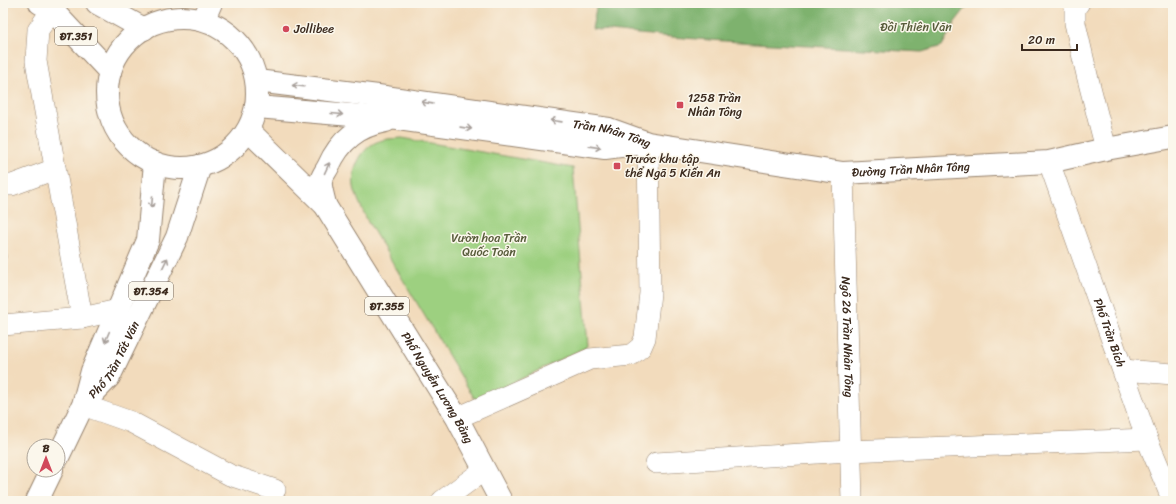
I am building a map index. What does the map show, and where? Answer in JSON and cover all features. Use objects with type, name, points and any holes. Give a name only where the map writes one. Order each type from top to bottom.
[{"type":"main road","points":[[97,3],[144,29]]},
{"type":"main road","name":"ĐT.351","points":[[50,5],[110,72]]},
{"type":"main road","points":[[207,12],[217,27],[239,44],[247,55],[257,81],[256,107],[248,130],[239,143],[228,153],[215,161],[200,166],[185,168],[170,167],[155,163],[144,158],[125,142],[112,120],[108,108],[107,96],[110,72],[121,49],[144,29],[158,22],[173,19],[188,19],[207,12]]},
{"type":"main road","name":"Trần Nhân Tông","points":[[257,81],[378,96],[609,129],[648,143]]},
{"type":"main road","name":"Trần Nhân Tông","points":[[256,107],[398,119],[605,148],[648,143]]},
{"type":"main road","points":[[325,205],[321,180],[332,158],[343,142],[356,131],[374,123],[398,119]]},
{"type":"main road","name":"Phố Nguyễn Lương Bằng","points":[[248,130],[325,205],[457,418],[501,501]]},
{"type":"main road","name":"Đường Trần Nhân Tông","points":[[648,143],[843,173],[1050,162],[1106,149],[1173,137]]},
{"type":"main road","name":"Phố Trần Tất Văn","points":[[83,405],[92,371],[148,240],[155,163]]},
{"type":"main road","name":"Phố Trần Tất Văn","points":[[83,405],[109,378],[177,237],[200,166]]},
{"type":"main road","name":"ĐT.354","points":[[66,440],[83,405]]},
{"type":"main road","points":[[37,501],[48,478]]},
{"type":"street","points":[[1079,3],[1075,8],[1075,23],[1086,75],[1106,149]]},
{"type":"street","points":[[50,5],[38,30],[36,62],[82,318]]},
{"type":"street","points":[[457,418],[590,360],[631,355],[641,347],[645,338],[650,293],[648,143]]},
{"type":"street","name":"Phố Trần Bích","points":[[1050,162],[1148,439],[1173,501]]},
{"type":"street","points":[[3,185],[12,185],[55,169]]},
{"type":"street","name":"Ngô 26 Trần Nhân Tông","points":[[843,173],[849,450],[852,501]]},
{"type":"street","points":[[3,325],[82,318],[118,310]]},
{"type":"street","points":[[1123,370],[1173,374]]},
{"type":"street","points":[[83,405],[131,422],[230,475],[275,490]]},
{"type":"street","points":[[656,463],[849,450],[1148,439]]},
{"type":"street","points":[[442,501],[484,470]]},
{"type":"green space","name":"Đồi Thiên Văn","points":[[597,3],[970,3],[955,22],[942,46],[922,52],[798,46],[592,29]]},
{"type":"green space","name":"Vườn hoa Trần Quốc Toản","points":[[402,138],[573,168],[588,346],[476,401],[367,220],[355,191],[354,175],[363,153],[369,147],[385,139]]},
{"type":"building","points":[[4,234],[6,258],[3,258]]},
{"type":"place","name":"Jollibee","points":[[286,29]]},
{"type":"place","name":"1258 Trần Nhân Tông","points":[[680,105]]},
{"type":"place","name":"Trước khu tập thể Ngã 5 Kiến An","points":[[617,166]]}]
